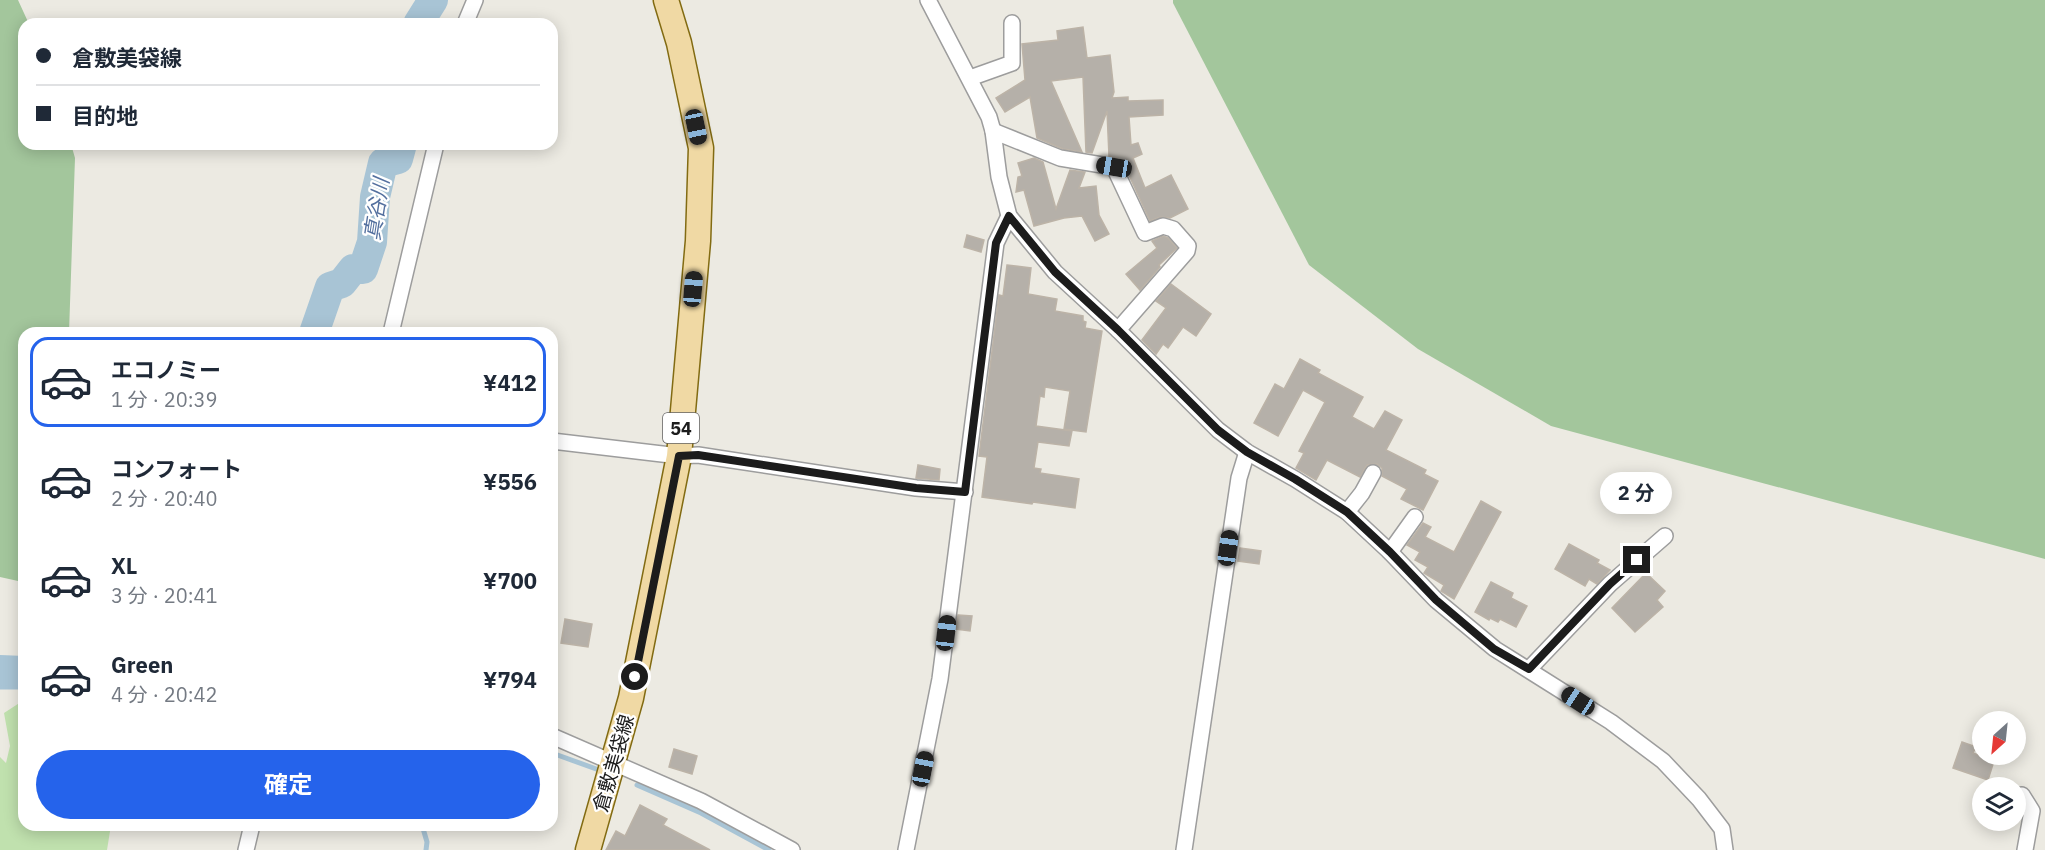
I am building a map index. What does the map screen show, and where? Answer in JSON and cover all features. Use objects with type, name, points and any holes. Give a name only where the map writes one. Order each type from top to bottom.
[{"type":"main road","name":"倉敷美袋線","points":[[588,850],[631,699],[679,456],[698,241],[700,148],[679,43],[666,0]]},
{"type":"street","points":[[468,18],[475,0]]},
{"type":"street","points":[[928,0],[989,117],[999,177],[1009,216],[1055,272],[1118,330],[1218,430],[1247,452],[1347,512],[1436,600],[1494,649],[1611,722],[1663,761],[1699,799],[1722,829],[1725,850]]},
{"type":"street","points":[[970,78],[1012,63],[1012,23]]},
{"type":"street","points":[[993,131],[1060,158],[1114,167],[1145,233],[1163,226],[1173,229],[1188,246],[1187,251],[1118,330]]},
{"type":"street","points":[[392,327],[435,150]]},
{"type":"street","points":[[906,850],[940,679],[996,243],[1009,216]]},
{"type":"street","points":[[558,442],[679,456],[698,455],[916,488],[965,492]]},
{"type":"street","points":[[1184,850],[1239,478],[1247,452]]},
{"type":"street","points":[[1347,512],[1362,493],[1373,473]]},
{"type":"street","points":[[1390,552],[1415,517]]},
{"type":"street","points":[[1529,669],[1610,584],[1665,536]]},
{"type":"street","points":[[558,739],[701,801],[792,850]]},
{"type":"street","points":[[2025,850],[2032,811],[2026,801]]},
{"type":"street","points":[[246,850],[251,831]]},
{"type":"green space","points":[[0,0],[18,0],[26,18],[18,18],[18,150],[73,150],[75,158],[69,327],[18,327],[18,581],[0,577]]},
{"type":"green space","points":[[1173,0],[2045,0],[2045,559],[1551,426],[1418,349],[1309,265]]},
{"type":"green space","points":[[18,704],[18,831],[110,831],[107,850],[0,850],[0,757],[6,763],[10,746],[4,713]]},
{"type":"building","points":[[1083,27],[1087,58],[1110,55],[1114,92],[1112,98],[1128,97],[1128,101],[1163,100],[1163,115],[1129,117],[1131,145],[1138,143],[1142,154],[1133,158],[1145,188],[1171,175],[1188,209],[1170,218],[1160,217],[1150,221],[1123,162],[1109,156],[1107,111],[1092,153],[1086,152],[1083,77],[1051,81],[1082,152],[1063,149],[1037,138],[1030,97],[1005,112],[996,98],[1025,80],[1022,44],[1058,40],[1057,31]]},
{"type":"building","points":[[1034,158],[1043,162],[1056,209],[1070,170],[1085,172],[1079,188],[1096,186],[1099,215],[1109,234],[1095,241],[1082,216],[1034,226],[1024,190],[1016,192],[1018,177],[1022,176],[1018,163]]},
{"type":"building","points":[[967,235],[984,240],[981,252],[964,247]]},
{"type":"building","points":[[1163,236],[1177,248],[1159,265],[1160,267],[1140,290],[1126,274],[1157,248],[1152,241]]},
{"type":"building","points":[[1007,265],[1031,268],[1028,294],[1057,299],[1055,311],[1083,316],[1083,321],[1086,322],[1085,328],[1102,331],[1086,432],[1064,429],[1070,391],[1045,387],[1044,397],[1040,396],[1036,426],[1072,431],[1069,446],[1038,442],[1034,468],[1041,469],[1040,473],[1079,479],[1075,508],[982,497],[987,457],[979,456],[999,295],[1003,296]]},
{"type":"building","points":[[1171,284],[1211,314],[1196,336],[1183,327],[1168,348],[1163,344],[1156,354],[1142,340],[1166,308],[1156,301]]},
{"type":"building","points":[[1300,359],[1320,370],[1318,373],[1363,397],[1352,417],[1374,429],[1385,411],[1402,420],[1386,450],[1426,470],[1424,474],[1438,481],[1423,510],[1401,499],[1407,489],[1382,476],[1382,468],[1377,464],[1367,465],[1360,477],[1327,460],[1316,480],[1296,468],[1304,453],[1299,451],[1325,402],[1303,390],[1278,436],[1254,423],[1275,384],[1284,389]]},
{"type":"building","points":[[918,465],[940,469],[939,480],[916,478]]},
{"type":"building","points":[[1481,501],[1501,512],[1454,599],[1441,591],[1444,585],[1424,573],[1428,567],[1415,560],[1420,552],[1407,545],[1423,523],[1431,527],[1425,537],[1454,552]]},
{"type":"building","points":[[1569,544],[1599,560],[1597,563],[1610,570],[1597,584],[1589,579],[1585,586],[1555,569]]},
{"type":"building","points":[[1240,548],[1261,551],[1259,564],[1238,561]]},
{"type":"building","points":[[1646,573],[1665,591],[1657,600],[1663,607],[1635,632],[1612,608]]},
{"type":"building","points":[[1491,582],[1513,593],[1511,598],[1527,606],[1516,627],[1500,619],[1498,622],[1490,618],[1489,620],[1475,612]]},
{"type":"building","points":[[958,615],[972,616],[970,631],[956,629]]},
{"type":"building","points":[[565,619],[592,624],[588,647],[561,643]]},
{"type":"building","points":[[1962,742],[1972,746],[1972,765],[1993,765],[1989,777],[1979,777],[1953,768]]},
{"type":"building","points":[[674,749],[697,756],[692,774],[669,767]]},
{"type":"building","points":[[640,805],[667,819],[663,825],[710,850],[606,850],[616,831],[625,836]]},
{"type":"waterway","name":"真谷川","points":[[422,18],[433,0]]},
{"type":"waterway","name":"真谷川","points":[[316,327],[330,287],[342,283],[353,269],[363,269],[372,242],[375,197],[383,163],[398,159],[400,150]]},
{"type":"waterway","name":"真谷川","points":[[0,670],[18,671]]},
{"type":"waterway","points":[[0,687],[18,687]]},
{"type":"waterway","points":[[558,755],[599,770]]},
{"type":"waterway","points":[[637,785],[701,813],[769,850]]},
{"type":"waterway","points":[[424,831],[427,842],[426,850]]},
{"type":"route","points":[[635,677],[679,456],[698,455],[916,488],[965,492],[996,243],[1009,216],[1055,272],[1118,330],[1218,430],[1247,452],[1347,512],[1436,600],[1494,649],[1529,669],[1610,584],[1637,560]]}]
